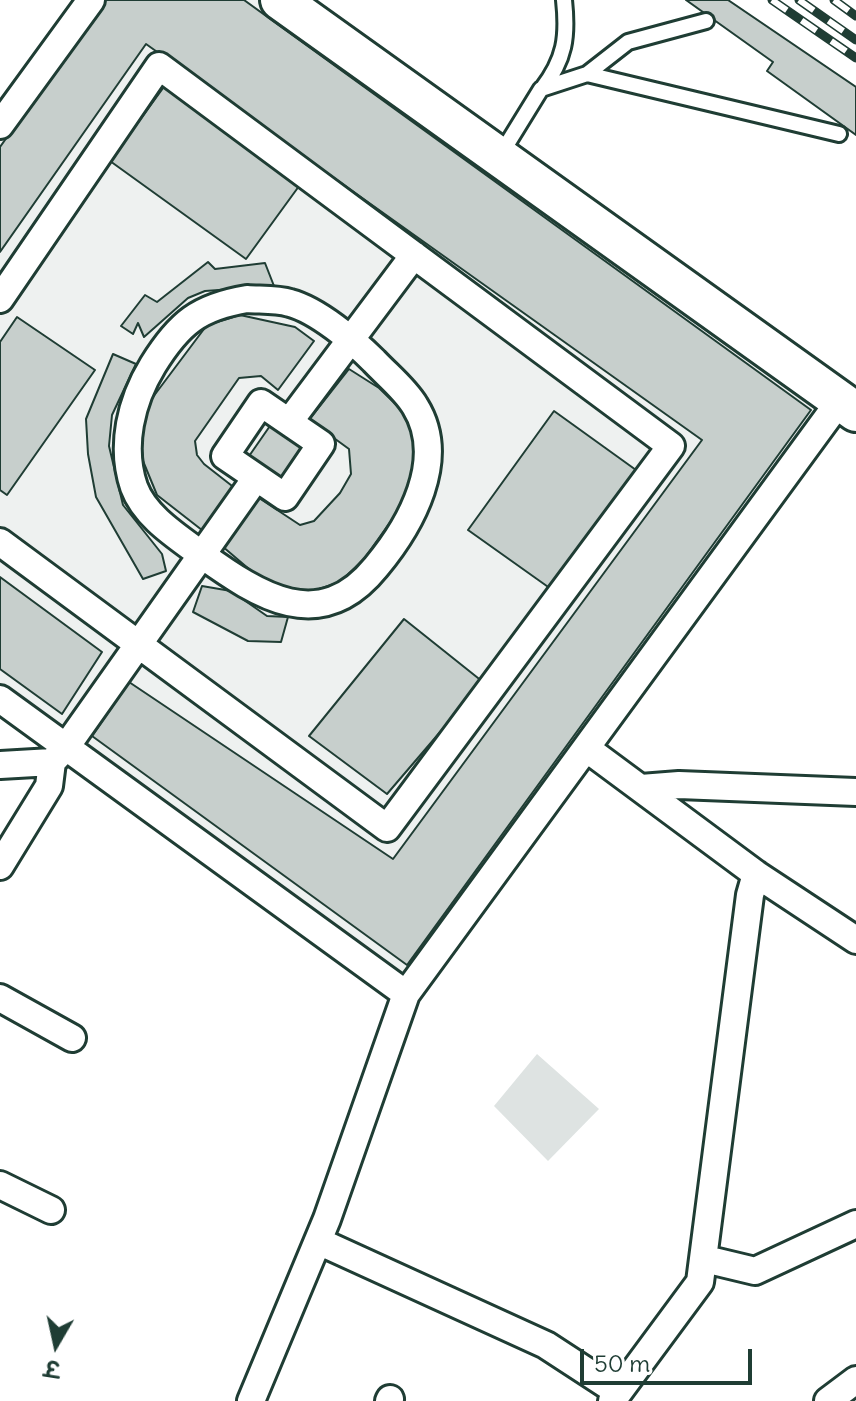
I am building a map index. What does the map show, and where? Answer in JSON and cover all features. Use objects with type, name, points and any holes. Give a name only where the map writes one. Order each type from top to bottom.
[{"type":"street","points":[[0,125],[91,0]]},
{"type":"street","points":[[251,1401],[318,1241],[406,994],[586,748],[847,407],[280,0]]},
{"type":"street","points":[[0,299],[159,66],[671,446],[387,828],[0,542]]},
{"type":"street","points":[[289,422],[414,255]]},
{"type":"street","points":[[247,299],[291,303],[351,338],[415,406],[425,434],[425,481],[418,503],[375,568],[349,593],[319,604],[269,599],[244,586],[202,554],[156,518],[135,490],[127,460],[129,424],[141,385],[162,351],[188,320],[214,305],[247,299]]},
{"type":"street","points":[[261,403],[321,444],[285,497],[256,478],[225,456],[261,403]]},
{"type":"street","points":[[0,866],[49,786],[59,754],[256,478]]},
{"type":"street","points":[[0,699],[59,754],[406,994]]},
{"type":"street","points":[[586,748],[756,874],[856,940]]},
{"type":"street","points":[[0,765],[59,754]]},
{"type":"street","points":[[641,788],[679,785],[856,792]]},
{"type":"street","points":[[318,1241],[546,1345],[615,1396],[700,1282],[750,895],[756,874]]},
{"type":"street","points":[[0,998],[72,1038]]},
{"type":"street","points":[[0,1185],[51,1210]]},
{"type":"street","points":[[705,1259],[755,1271],[856,1224]]},
{"type":"street","points":[[828,1401],[856,1380]]},
{"type":"lane","points":[[499,157],[541,89],[560,65],[567,23],[564,0]]},
{"type":"lane","points":[[541,89],[587,74],[628,42],[706,21]]},
{"type":"lane","points":[[587,74],[839,134]]},
{"type":"shaded area","points":[[94,0],[275,0],[835,403],[405,991],[0,697],[0,129]]},
{"type":"shaded area","points":[[537,1054],[599,1109],[548,1161],[494,1106]]},
{"type":"building","points":[[105,0],[244,0],[811,410],[407,965],[92,736],[129,682],[393,859],[702,440],[146,44],[0,252],[0,147]]},
{"type":"building","points":[[686,0],[728,0],[856,87],[856,135],[767,71],[773,62]]},
{"type":"building","points":[[166,84],[302,182],[246,259],[110,161]]},
{"type":"building","points":[[208,262],[215,269],[265,263],[274,286],[205,291],[188,298],[144,337],[138,323],[133,334],[121,326],[145,295],[157,302]]},
{"type":"building","points":[[240,315],[295,327],[314,341],[278,390],[261,376],[239,378],[195,441],[197,455],[204,464],[236,489],[207,534],[157,495],[143,461],[140,431],[150,401],[207,325]]},
{"type":"building","points":[[17,317],[95,370],[7,495],[0,490],[0,342]]},
{"type":"building","points":[[113,354],[136,364],[112,415],[109,446],[123,505],[162,554],[166,571],[143,579],[96,497],[88,454],[86,419]]},
{"type":"building","points":[[349,369],[379,388],[409,417],[417,448],[412,481],[406,500],[364,559],[340,582],[316,590],[288,591],[263,581],[222,546],[256,496],[300,525],[314,521],[340,493],[351,474],[349,449],[309,420]]},
{"type":"building","points":[[554,411],[636,470],[551,589],[468,530]]},
{"type":"building","points":[[272,423],[305,446],[280,481],[247,459]]},
{"type":"building","points":[[0,577],[102,652],[62,714],[0,669]]},
{"type":"building","points":[[202,586],[231,591],[267,616],[288,617],[281,642],[248,641],[193,612]]},
{"type":"building","points":[[404,619],[483,682],[387,794],[309,736]]},
{"type":"railway","points":[[772,0],[856,58]]},
{"type":"railway","points":[[799,0],[856,40]]},
{"type":"railway","points":[[834,0],[856,16]]}]
